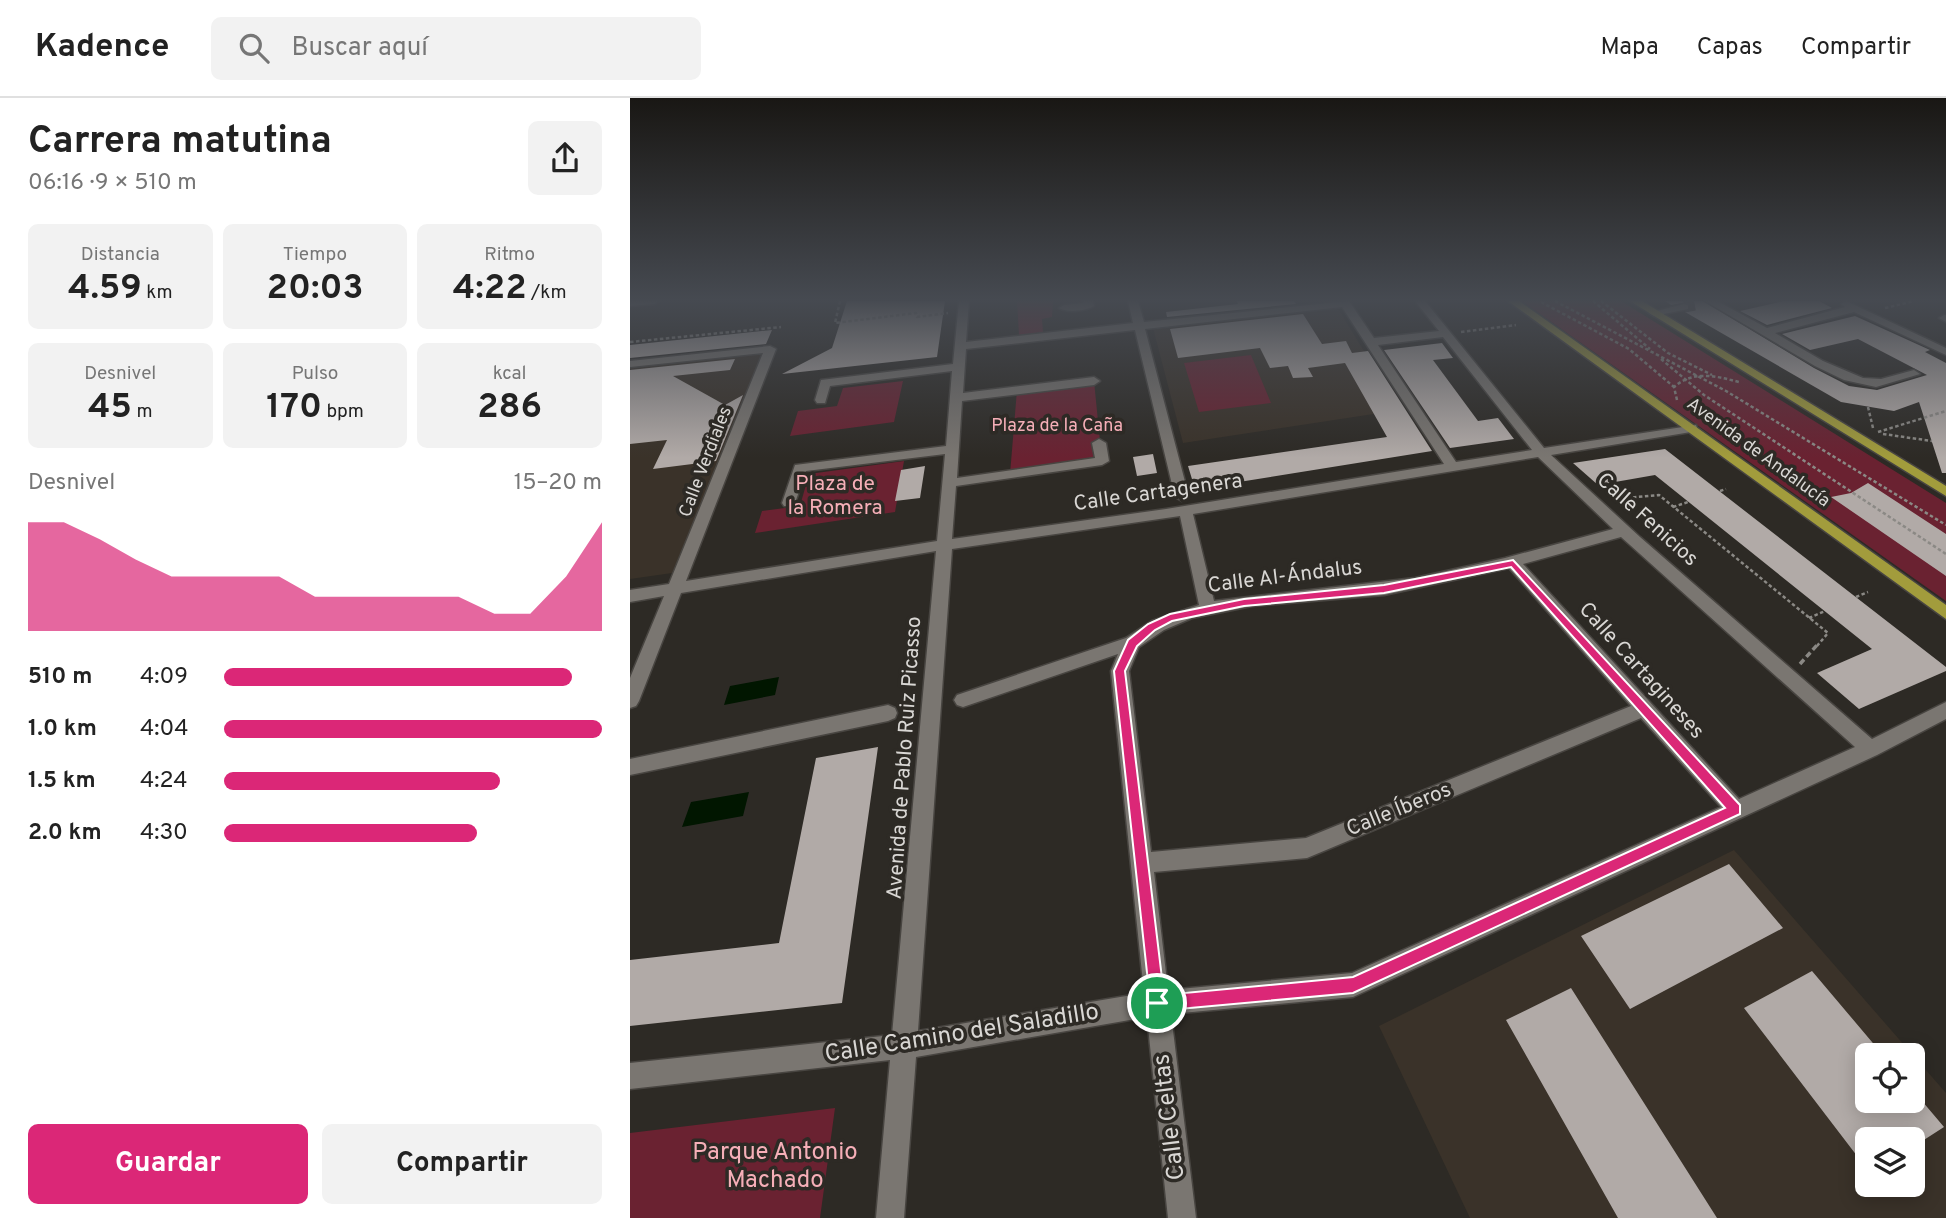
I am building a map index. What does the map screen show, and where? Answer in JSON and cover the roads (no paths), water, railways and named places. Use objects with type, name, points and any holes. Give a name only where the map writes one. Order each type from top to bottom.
[{"type":"main road","name":"Avenida de Andalucía","points":[[1586,353],[1946,613]]},
{"type":"main road","points":[[1720,353],[1946,492]]},
{"type":"street","name":"Calle Verdiales","points":[[630,364],[730,353]]},
{"type":"street","name":"Calle Verdiales","points":[[630,701],[768,353]]},
{"type":"street","name":"Avenida de Pablo Ruiz Picasso","points":[[890,1218],[959,353]]},
{"type":"street","points":[[1146,353],[1182,497]]},
{"type":"street","points":[[1378,353],[1453,468]]},
{"type":"street","name":"Calle Fenicios","points":[[1465,353],[1542,454],[1623,531],[1870,749]]},
{"type":"street","points":[[1804,353],[1856,380],[1876,383],[1914,374]]},
{"type":"street","points":[[821,400],[825,383],[958,367]]},
{"type":"street","points":[[956,398],[1094,381]]},
{"type":"street","name":"Calle Cartagenera","points":[[630,596],[944,545],[1166,514],[1691,428]]},
{"type":"street","points":[[949,483],[1102,461],[1099,443]]},
{"type":"street","points":[[789,503],[800,468],[952,449]]},
{"type":"street","points":[[1187,517],[1208,608]]},
{"type":"street","name":"Calle Al-Ándalus","points":[[963,700],[1132,643],[1152,627],[1170,618],[1208,608],[1384,589],[1513,563],[1623,531]]},
{"type":"street","name":"Calle Cartagineses","points":[[1513,563],[1735,809]]},
{"type":"street","name":"Calle Celtas","points":[[1132,643],[1120,671],[1182,1218]]},
{"type":"street","name":"Calle Íberos","points":[[1140,863],[1307,848],[1645,708]]},
{"type":"street","name":"Calle Camino del Saladillo","points":[[630,1076],[904,1046],[1157,1003],[1353,985],[1870,749],[1946,710]]},
{"type":"street","points":[[630,767],[888,713]]},
{"type":"park label","name":"Plaza de la Caña","points":[[1057,426]]},
{"type":"park label","name":"Plaza de la Romera","points":[[835,496]]},
{"type":"park label","name":"Parque Antonio Machado","points":[[775,1167]]}]
